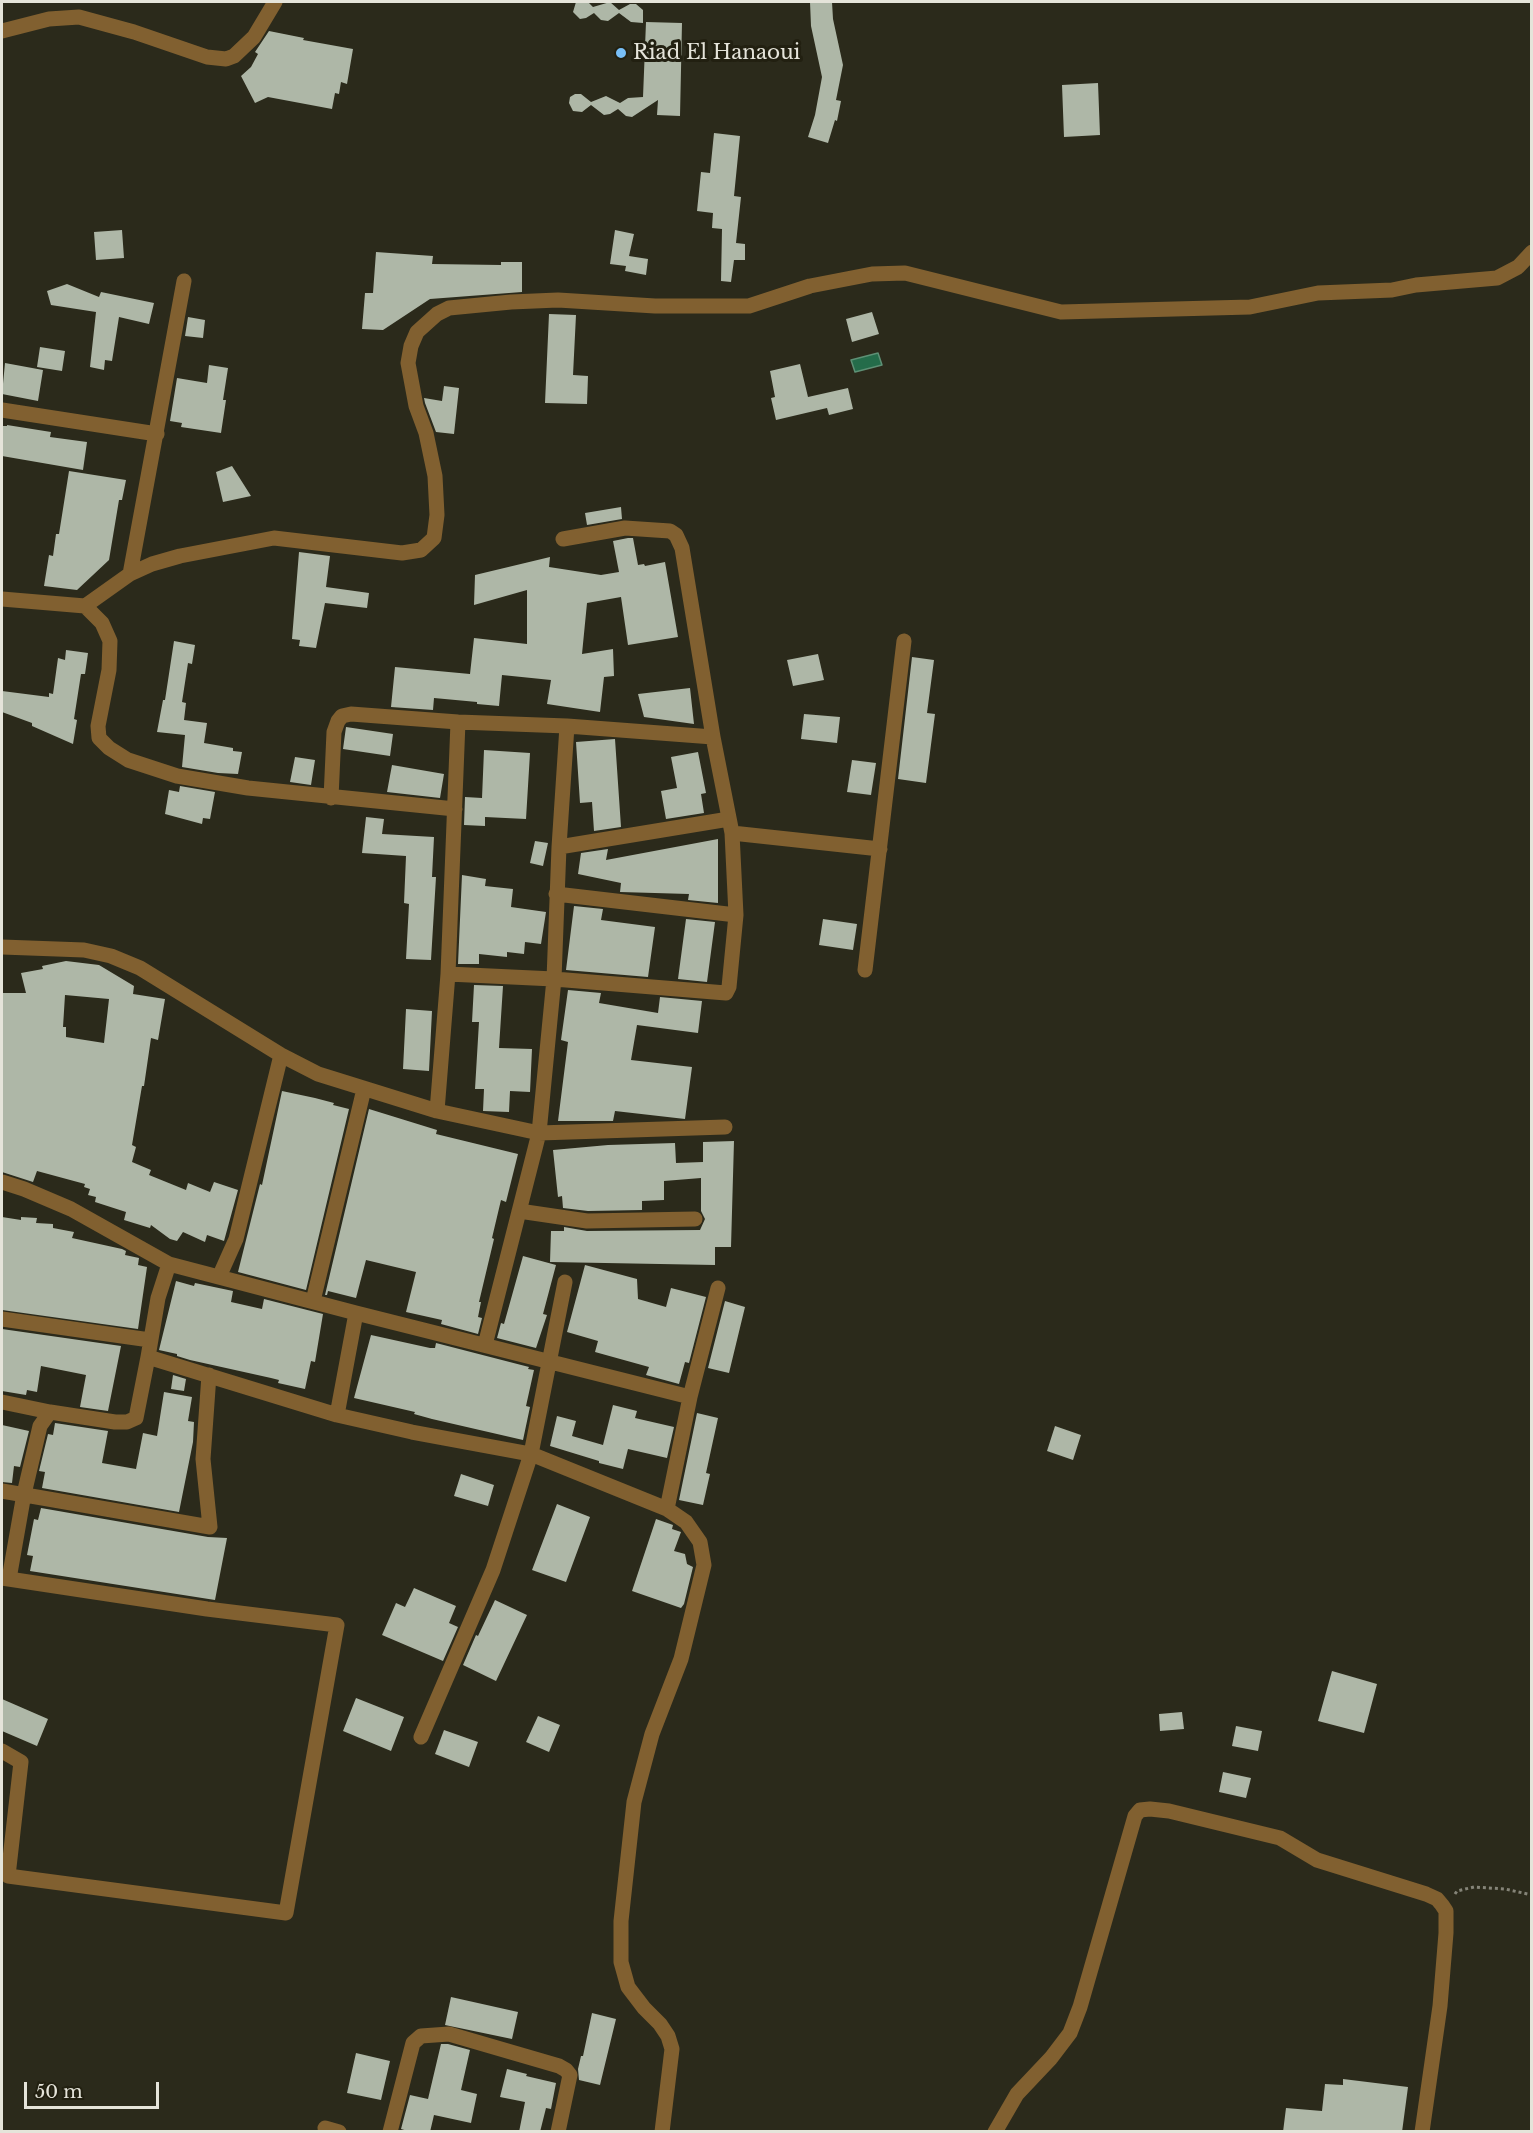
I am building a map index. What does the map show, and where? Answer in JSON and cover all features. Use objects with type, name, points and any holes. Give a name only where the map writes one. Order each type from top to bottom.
[{"type":"street","points":[[2,31],[38,21],[79,17],[134,32],[207,57],[226,59],[234,56],[254,37],[275,2]]},
{"type":"street","points":[[85,606],[130,574],[152,564],[180,556],[274,538],[402,553],[421,550],[434,538],[437,515],[435,476],[426,433],[416,406],[408,363],[411,346],[417,333],[437,314],[449,308],[558,300],[655,306],[749,306],[810,286],[872,274],[905,273],[1062,312],[1250,307],[1318,293],[1392,290],[1416,285],[1497,278],[1518,267],[1532,252]]},
{"type":"street","points":[[130,574],[158,435],[184,281]]},
{"type":"street","points":[[2,410],[158,435]]},
{"type":"street","points":[[448,974],[555,979],[720,994],[726,993],[729,987],[736,915],[731,826],[713,737],[682,548],[676,535],[670,531],[625,528],[563,539]]},
{"type":"street","points":[[2,598],[85,606],[102,623],[110,641],[109,670],[98,726],[99,738],[109,748],[128,760],[177,776],[248,788],[455,809]]},
{"type":"street","points":[[865,970],[903,641]]},
{"type":"street","points":[[331,798],[334,732],[342,716],[351,714],[713,737]]},
{"type":"street","points":[[436,1111],[448,974],[458,722]]},
{"type":"street","points":[[485,1345],[539,1134],[555,979],[556,894],[567,726]]},
{"type":"street","points":[[559,847],[731,826],[880,849]]},
{"type":"street","points":[[556,894],[736,915]]},
{"type":"street","points":[[2,947],[84,950],[111,956],[140,968],[281,1055],[318,1074],[436,1111],[539,1134],[725,1127]]},
{"type":"street","points":[[219,1277],[236,1239],[281,1055]]},
{"type":"street","points":[[313,1301],[364,1089]]},
{"type":"street","points":[[2,1182],[71,1209],[169,1264],[690,1397]]},
{"type":"street","points":[[519,1212],[587,1221],[695,1219]]},
{"type":"street","points":[[2,1402],[115,1422],[128,1422],[136,1418],[158,1298],[169,1264]]},
{"type":"street","points":[[421,1737],[493,1570],[531,1454],[565,1282]]},
{"type":"street","points":[[667,1509],[690,1397],[718,1288]]},
{"type":"street","points":[[337,1415],[356,1313]]},
{"type":"street","points":[[2,1319],[150,1340]]},
{"type":"street","points":[[148,1357],[337,1415],[412,1432],[531,1454],[667,1509],[686,1522],[700,1542],[704,1565],[681,1659],[652,1734],[634,1802],[621,1921],[621,1962],[628,1987],[660,2024],[668,2036],[672,2049],[662,2132]]},
{"type":"street","points":[[2,1491],[210,1527],[203,1459],[208,1375]]},
{"type":"street","points":[[2,1751],[21,1762],[8,1876],[286,1914],[337,1625],[207,1609],[5,1579],[39,1429],[50,1412]]},
{"type":"street","points":[[995,2132],[1017,2094],[1051,2058],[1070,2033],[1083,1997],[1131,1825],[1140,1810],[1168,1811],[1280,1838],[1317,1860],[1437,1899],[1446,1911],[1446,1933],[1440,2006],[1422,2132]]},
{"type":"street","points":[[390,2132],[414,2043],[420,2036],[449,2034],[566,2070],[570,2075],[558,2132]]},
{"type":"path","points":[[1442,1905],[1457,1891],[1474,1887],[1505,1889],[1532,1895]]},
{"type":"shaded area","points":[[878,353],[882,365],[855,372],[851,360]]},
{"type":"building","points":[[576,2],[588,2],[593,7],[610,2],[619,10],[630,4],[636,4],[643,10],[643,23],[631,22],[619,13],[608,21],[601,20],[594,13],[580,19],[573,12]]},
{"type":"building","points":[[810,2],[832,2],[833,19],[843,65],[836,100],[841,101],[837,121],[835,120],[828,143],[808,137],[815,115],[822,77],[811,26]]},
{"type":"building","points":[[646,22],[682,23],[680,116],[657,115],[658,100],[632,117],[626,116],[618,109],[604,115],[591,105],[582,112],[573,111],[569,103],[570,97],[575,94],[581,94],[591,102],[606,96],[620,103],[628,98],[643,97]]},
{"type":"building","points":[[269,31],[353,49],[347,84],[341,82],[339,94],[335,93],[332,109],[268,97],[255,103],[241,76],[251,67],[258,54],[255,52]]},
{"type":"building","points":[[1098,83],[1100,135],[1064,137],[1062,85]]},
{"type":"building","points":[[714,133],[740,136],[734,196],[741,197],[736,243],[745,244],[745,260],[734,260],[731,282],[721,281],[722,229],[712,228],[713,213],[697,211],[701,172],[710,173]]},
{"type":"building","points":[[122,230],[124,258],[96,260],[94,232]]},
{"type":"building","points":[[615,230],[634,234],[629,256],[648,259],[646,275],[625,271],[626,266],[610,264]]},
{"type":"building","points":[[376,252],[433,256],[432,264],[501,265],[501,262],[522,262],[522,292],[430,299],[383,330],[362,329],[365,293],[373,293]]},
{"type":"building","points":[[67,284],[99,297],[101,292],[154,303],[149,324],[119,317],[112,361],[105,360],[104,370],[90,367],[96,312],[51,305],[47,291]]},
{"type":"building","points":[[872,312],[879,334],[852,342],[846,319]]},
{"type":"building","points":[[549,314],[576,315],[573,375],[588,376],[587,404],[545,403]]},
{"type":"building","points":[[188,317],[205,320],[203,338],[185,336]]},
{"type":"building","points":[[40,347],[65,351],[62,371],[37,367]]},
{"type":"building","points":[[5,363],[43,370],[38,401],[2,394]]},
{"type":"building","points":[[800,364],[808,397],[848,388],[853,409],[829,415],[827,408],[776,420],[771,398],[775,397],[770,371]]},
{"type":"building","points":[[209,365],[228,368],[221,433],[181,427],[182,423],[170,421],[177,378],[207,383]]},
{"type":"building","points":[[444,386],[459,388],[454,434],[436,432],[425,403],[424,398],[442,401]]},
{"type":"building","points":[[2,426],[51,432],[50,437],[87,442],[83,470],[2,456]]},
{"type":"building","points":[[232,466],[251,496],[223,502],[216,472]]},
{"type":"building","points":[[69,471],[126,480],[122,500],[119,500],[109,560],[77,590],[44,586],[49,555],[53,556],[56,534],[59,534]]},
{"type":"building","points":[[621,507],[622,519],[587,525],[585,513]]},
{"type":"building","points":[[633,538],[638,565],[665,562],[678,637],[628,645],[621,597],[587,603],[582,654],[613,649],[614,676],[604,677],[600,712],[547,704],[551,680],[502,675],[499,706],[434,698],[433,710],[391,707],[395,667],[470,674],[474,638],[527,644],[527,590],[474,605],[475,575],[550,557],[549,567],[601,575],[619,572],[613,541]]},
{"type":"building","points":[[299,552],[330,556],[326,587],[369,593],[367,608],[325,603],[316,648],[299,646],[300,640],[292,639]]},
{"type":"building","points":[[174,641],[195,645],[192,664],[188,663],[182,702],[186,703],[184,720],[207,723],[204,743],[233,748],[233,751],[242,752],[238,774],[182,767],[185,735],[157,732],[163,700],[165,700]]},
{"type":"building","points":[[66,650],[88,653],[85,674],[81,674],[74,719],[77,720],[73,744],[32,726],[32,723],[2,712],[2,691],[49,697],[49,693],[53,694],[58,658],[65,660]]},
{"type":"building","points":[[818,654],[824,680],[793,686],[787,660]]},
{"type":"building","points":[[912,657],[934,660],[927,713],[935,714],[926,783],[898,779]]},
{"type":"building","points":[[690,688],[694,724],[644,717],[638,694]]},
{"type":"building","points":[[804,714],[840,717],[837,743],[801,739]]},
{"type":"building","points":[[346,727],[393,734],[390,756],[343,749]]},
{"type":"building","points":[[615,739],[621,827],[594,831],[592,802],[580,803],[576,742]]},
{"type":"building","points":[[484,750],[530,753],[526,819],[485,817],[485,826],[464,825],[465,797],[482,798]]},
{"type":"building","points":[[698,752],[706,793],[701,794],[704,813],[666,819],[661,791],[677,788],[671,757]]},
{"type":"building","points":[[295,757],[315,760],[311,785],[290,782]]},
{"type":"building","points":[[852,760],[876,763],[871,795],[847,792]]},
{"type":"building","points":[[392,765],[444,774],[440,798],[387,792]]},
{"type":"building","points":[[180,786],[215,792],[210,819],[203,818],[202,824],[165,814],[169,790],[179,792]]},
{"type":"building","points":[[366,817],[384,819],[382,834],[434,837],[432,877],[436,877],[431,960],[406,959],[409,904],[404,903],[406,856],[362,853]]},
{"type":"building","points":[[718,839],[718,903],[688,900],[689,894],[620,892],[621,883],[578,874],[581,853],[608,849],[606,860]]},
{"type":"building","points":[[535,841],[548,843],[543,866],[530,863]]},
{"type":"building","points":[[462,875],[486,879],[485,886],[513,889],[511,907],[546,912],[541,944],[525,942],[524,954],[507,952],[507,957],[479,954],[479,964],[458,964]]},
{"type":"building","points":[[574,906],[603,909],[601,920],[655,927],[648,977],[566,970]]},
{"type":"building","points":[[686,919],[715,922],[707,982],[678,979]]},
{"type":"building","points":[[823,919],[857,924],[853,950],[819,945]]},
{"type":"building","points":[[66,961],[99,965],[134,986],[133,994],[165,999],[158,1040],[151,1038],[132,1145],[136,1147],[132,1162],[151,1170],[149,1175],[186,1190],[188,1183],[210,1192],[214,1182],[238,1190],[224,1241],[207,1235],[205,1242],[183,1232],[177,1241],[170,1239],[151,1225],[150,1228],[124,1220],[126,1212],[95,1202],[96,1197],[88,1195],[90,1189],[84,1187],[85,1184],[37,1171],[33,1182],[2,1172],[2,993],[26,993],[21,973],[43,969],[42,966]],"holes":[[[65,995],[109,999],[104,1043],[66,1037],[66,1027],[63,1027]]]},
{"type":"building","points":[[474,985],[503,986],[499,1048],[532,1049],[530,1092],[510,1091],[509,1112],[483,1111],[484,1089],[475,1089],[479,1022],[472,1022]]},
{"type":"building","points":[[568,990],[601,993],[599,1003],[658,1013],[660,997],[702,1001],[698,1033],[637,1025],[631,1060],[692,1067],[685,1119],[615,1111],[613,1121],[558,1121],[568,1042],[561,1040]]},
{"type":"building","points":[[406,1009],[432,1011],[429,1071],[403,1069]]},
{"type":"building","points":[[282,1091],[334,1103],[333,1105],[349,1109],[306,1290],[238,1272],[260,1184],[262,1185]]},
{"type":"building","points":[[369,1109],[437,1130],[436,1134],[518,1154],[506,1202],[501,1200],[492,1238],[494,1239],[479,1302],[481,1302],[478,1317],[482,1318],[478,1334],[441,1324],[442,1320],[406,1312],[416,1272],[366,1260],[356,1298],[328,1291],[325,1295]]},
{"type":"building","points":[[734,1141],[731,1247],[715,1247],[715,1265],[550,1262],[551,1231],[564,1231],[564,1227],[587,1231],[700,1230],[705,1219],[701,1211],[701,1178],[664,1181],[664,1200],[642,1201],[642,1210],[588,1211],[563,1208],[562,1196],[558,1197],[553,1150],[608,1145],[675,1143],[676,1163],[703,1162],[703,1142]]},
{"type":"building","points":[[2,1217],[21,1220],[21,1217],[37,1218],[36,1223],[53,1224],[53,1228],[74,1232],[72,1238],[122,1249],[126,1251],[125,1255],[139,1258],[138,1265],[147,1267],[138,1329],[2,1310]]},
{"type":"building","points":[[523,1256],[556,1265],[543,1314],[547,1315],[536,1348],[497,1338],[501,1323],[504,1324]]},
{"type":"building","points":[[585,1265],[637,1279],[638,1299],[666,1307],[671,1288],[706,1297],[689,1363],[685,1362],[679,1384],[646,1375],[649,1367],[595,1352],[598,1341],[567,1332]]},
{"type":"building","points":[[176,1281],[194,1286],[195,1283],[233,1291],[231,1302],[262,1309],[264,1299],[323,1314],[315,1362],[311,1361],[305,1389],[278,1383],[279,1380],[190,1360],[159,1350]]},
{"type":"building","points":[[725,1301],[745,1307],[729,1373],[708,1368]]},
{"type":"building","points":[[2,1329],[121,1346],[108,1411],[80,1407],[86,1375],[41,1366],[37,1392],[27,1390],[26,1395],[2,1391]]},
{"type":"building","points":[[371,1335],[430,1348],[435,1348],[436,1343],[534,1370],[526,1406],[530,1407],[523,1440],[354,1398]]},
{"type":"building","points":[[173,1375],[186,1379],[184,1391],[171,1389]]},
{"type":"building","points":[[164,1392],[192,1397],[188,1421],[194,1422],[193,1442],[179,1512],[42,1488],[45,1472],[39,1471],[48,1434],[53,1435],[55,1423],[108,1431],[102,1463],[136,1469],[143,1433],[157,1436]]},
{"type":"building","points":[[613,1405],[637,1411],[635,1418],[674,1427],[667,1458],[628,1449],[623,1469],[550,1446],[557,1416],[576,1421],[572,1436],[603,1445]]},
{"type":"building","points":[[697,1413],[718,1418],[706,1473],[710,1474],[703,1505],[679,1500]]},
{"type":"building","points":[[2,1425],[29,1431],[20,1467],[14,1466],[12,1483],[2,1482]]},
{"type":"building","points":[[1055,1426],[1081,1435],[1073,1460],[1047,1451]]},
{"type":"building","points":[[461,1474],[494,1485],[488,1506],[454,1496]]},
{"type":"building","points":[[557,1504],[590,1517],[566,1582],[532,1570]]},
{"type":"building","points":[[41,1508],[208,1537],[227,1538],[215,1600],[30,1571],[33,1556],[27,1555],[34,1519],[38,1520]]},
{"type":"building","points":[[656,1519],[673,1525],[672,1529],[681,1532],[674,1551],[685,1554],[687,1564],[693,1567],[681,1608],[632,1591]]},
{"type":"building","points":[[414,1588],[456,1606],[449,1623],[458,1627],[443,1661],[382,1635],[396,1603],[405,1607]]},
{"type":"building","points":[[495,1600],[527,1615],[496,1681],[463,1665]]},
{"type":"building","points":[[1332,1671],[1377,1684],[1364,1733],[1318,1721]]},
{"type":"building","points":[[356,1698],[404,1717],[391,1751],[343,1731]]},
{"type":"building","points":[[2,1699],[48,1719],[37,1746],[2,1731]]},
{"type":"building","points":[[1182,1712],[1184,1729],[1160,1731],[1159,1714]]},
{"type":"building","points":[[538,1716],[560,1725],[549,1752],[526,1742]]},
{"type":"building","points":[[1236,1726],[1262,1731],[1258,1751],[1232,1746]]},
{"type":"building","points":[[444,1730],[478,1742],[469,1767],[435,1754]]},
{"type":"building","points":[[1223,1772],[1251,1778],[1246,1798],[1219,1792]]},
{"type":"building","points":[[451,1997],[518,2012],[512,2039],[445,2025]]},
{"type":"building","points":[[592,2013],[616,2019],[600,2085],[579,2080],[578,2069]]},
{"type":"building","points":[[441,2044],[470,2050],[461,2090],[477,2094],[471,2123],[434,2115],[430,2132],[411,2132],[401,2129],[410,2095],[428,2099]]},
{"type":"building","points":[[356,2053],[390,2061],[381,2100],[347,2093]]},
{"type":"building","points":[[507,2069],[556,2083],[551,2109],[546,2108],[540,2132],[519,2132],[525,2102],[500,2097]]},
{"type":"building","points":[[1343,2079],[1408,2087],[1402,2132],[1283,2132],[1286,2108],[1322,2111],[1325,2084],[1343,2085]]},
{"type":"place","name":"Riad El Hanaoui","points":[[621,53]]}]
